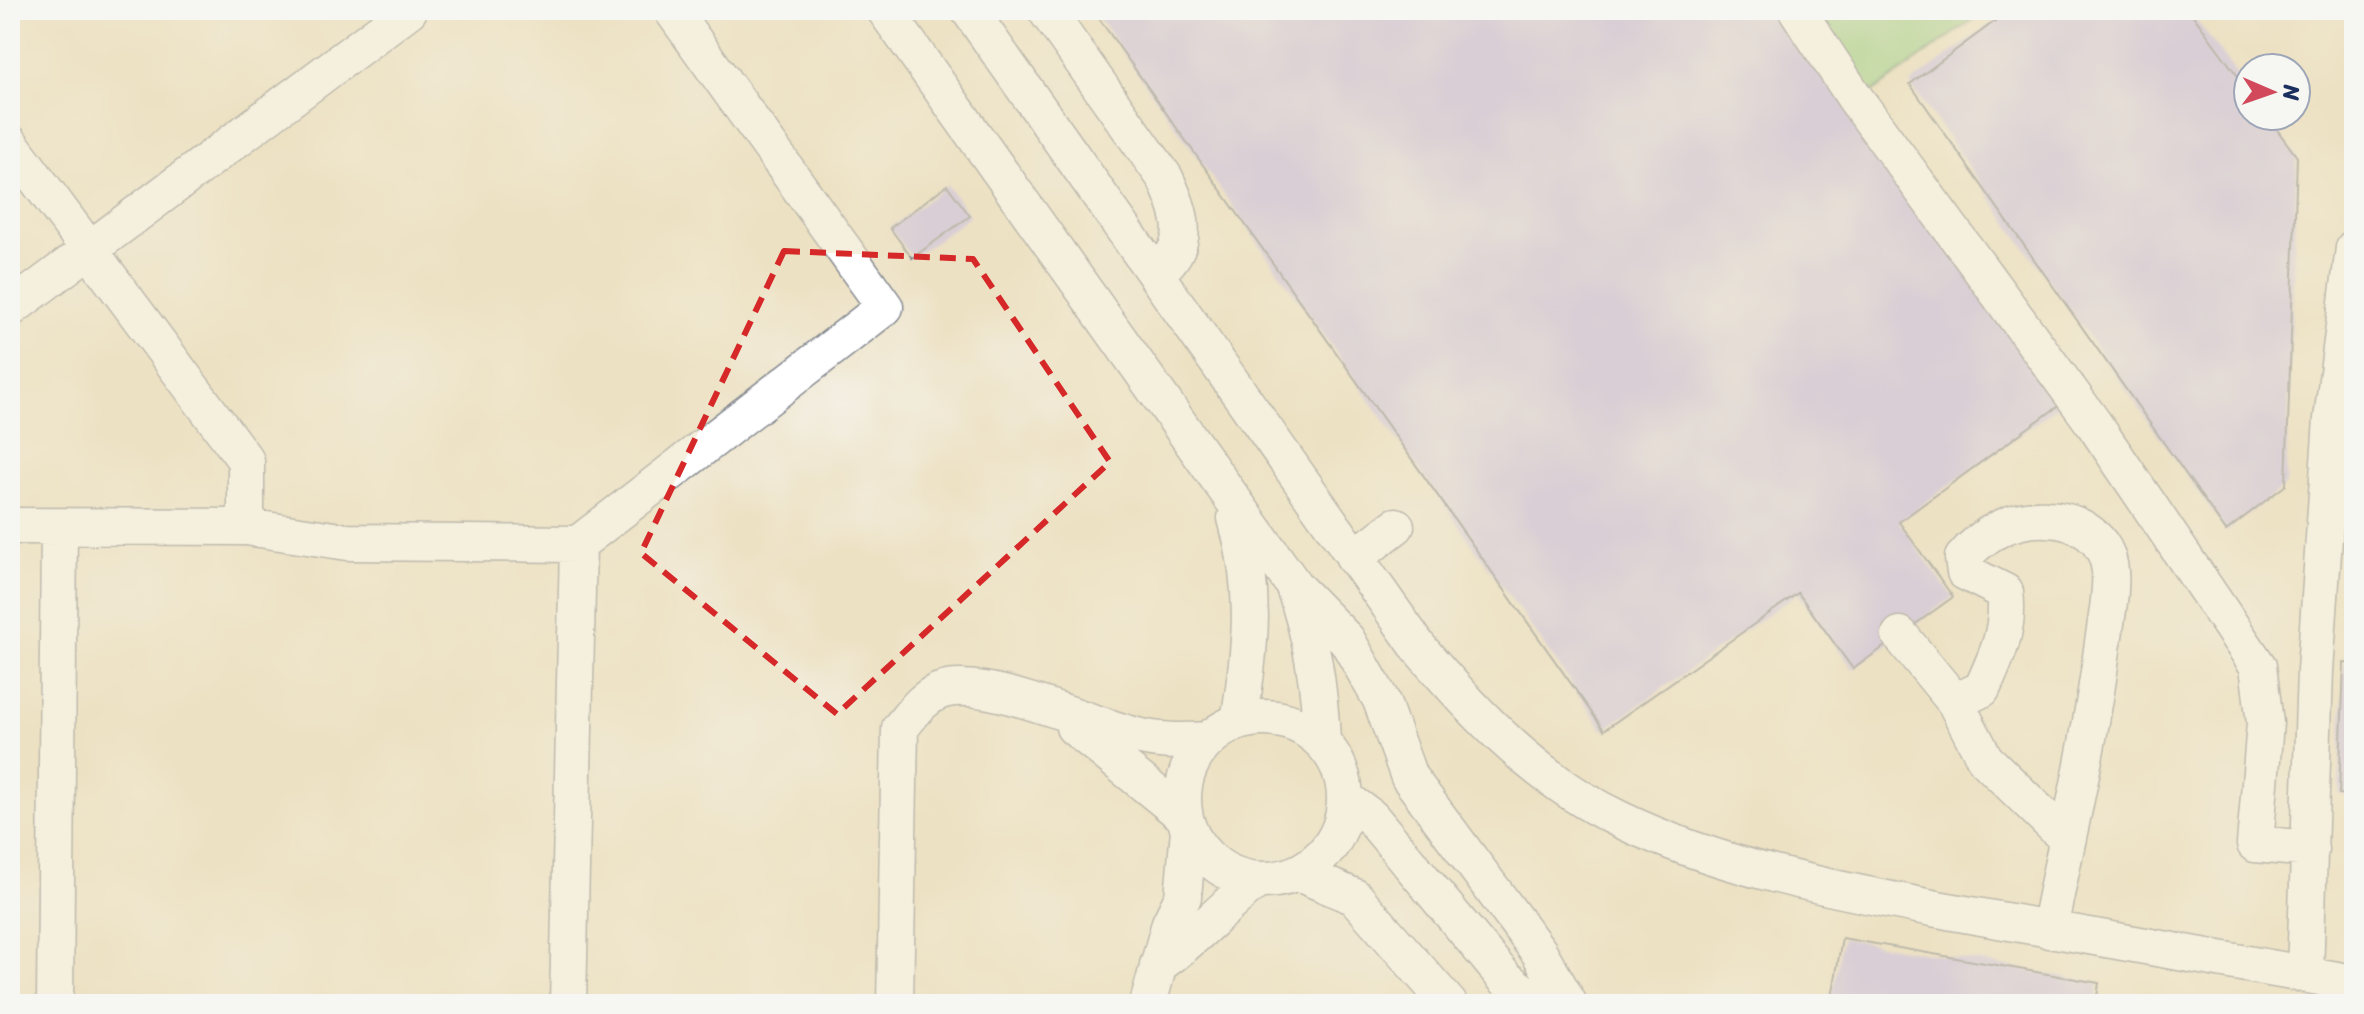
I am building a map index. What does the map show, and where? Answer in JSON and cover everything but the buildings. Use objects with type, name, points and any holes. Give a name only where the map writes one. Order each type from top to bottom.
[{"type":"lane","points":[[10,309],[409,10]]},
{"type":"lane","points":[[10,526],[246,527],[348,542],[578,544],[885,307],[672,10]]},
{"type":"lane","points":[[885,10],[1229,497],[1293,584],[1347,640],[1381,700],[1409,777],[1539,952],[1569,1004]]},
{"type":"lane","points":[[969,10],[1419,648],[1476,714],[1547,776],[1620,820],[1715,856],[1829,888],[2354,983]]},
{"type":"lane","points":[[1046,10],[1165,178],[1173,196],[1181,232],[1179,248],[1156,273]]},
{"type":"lane","points":[[1797,10],[1855,98],[2094,424],[2258,666],[2265,723],[2255,844],[2310,849]]},
{"type":"lane","points":[[10,143],[246,461],[246,527]]},
{"type":"lane","points":[[2305,974],[2315,671],[2332,419],[2354,248]]},
{"type":"lane","points":[[1229,497],[1251,592],[1252,635],[1239,721]]},
{"type":"lane","points":[[1955,702],[1982,689],[2002,645],[2008,615],[2005,592],[1965,572],[1963,558],[1988,535],[2031,518],[2062,519],[2085,528],[2101,545],[2110,570],[2099,673],[2049,930]]},
{"type":"lane","points":[[1354,558],[1396,526]]},
{"type":"lane","points":[[55,1004],[59,528]]},
{"type":"lane","points":[[568,1004],[578,544]]},
{"type":"lane","points":[[1293,584],[1311,640],[1318,677],[1322,740]]},
{"type":"lane","points":[[1900,635],[1955,702],[1985,759],[2067,839]]},
{"type":"lane","points":[[895,1004],[900,728],[919,704],[942,690],[978,690],[1031,700],[1058,713],[1147,739],[1207,740]]},
{"type":"lane","points":[[1058,713],[1186,823],[1198,850],[1234,875],[1258,880],[1298,873],[1318,861],[1333,843],[1343,822],[1346,799],[1344,778],[1322,740],[1304,727],[1283,719],[1260,717],[1239,721],[1207,740],[1191,763],[1183,789],[1186,823],[1183,897],[1170,923],[1148,1004]]},
{"type":"lane","points":[[1346,799],[1371,817],[1505,978],[1538,1004]]},
{"type":"lane","points":[[1298,873],[1355,897],[1449,1004]]},
{"type":"lane","points":[[1158,965],[1191,943],[1229,901],[1258,880]]},
{"type":"highlighted area","points":[[784,251],[973,259],[1110,462],[837,714],[641,553]]},
{"type":"green space","points":[[1780,10],[1986,10],[1850,109]]}]
